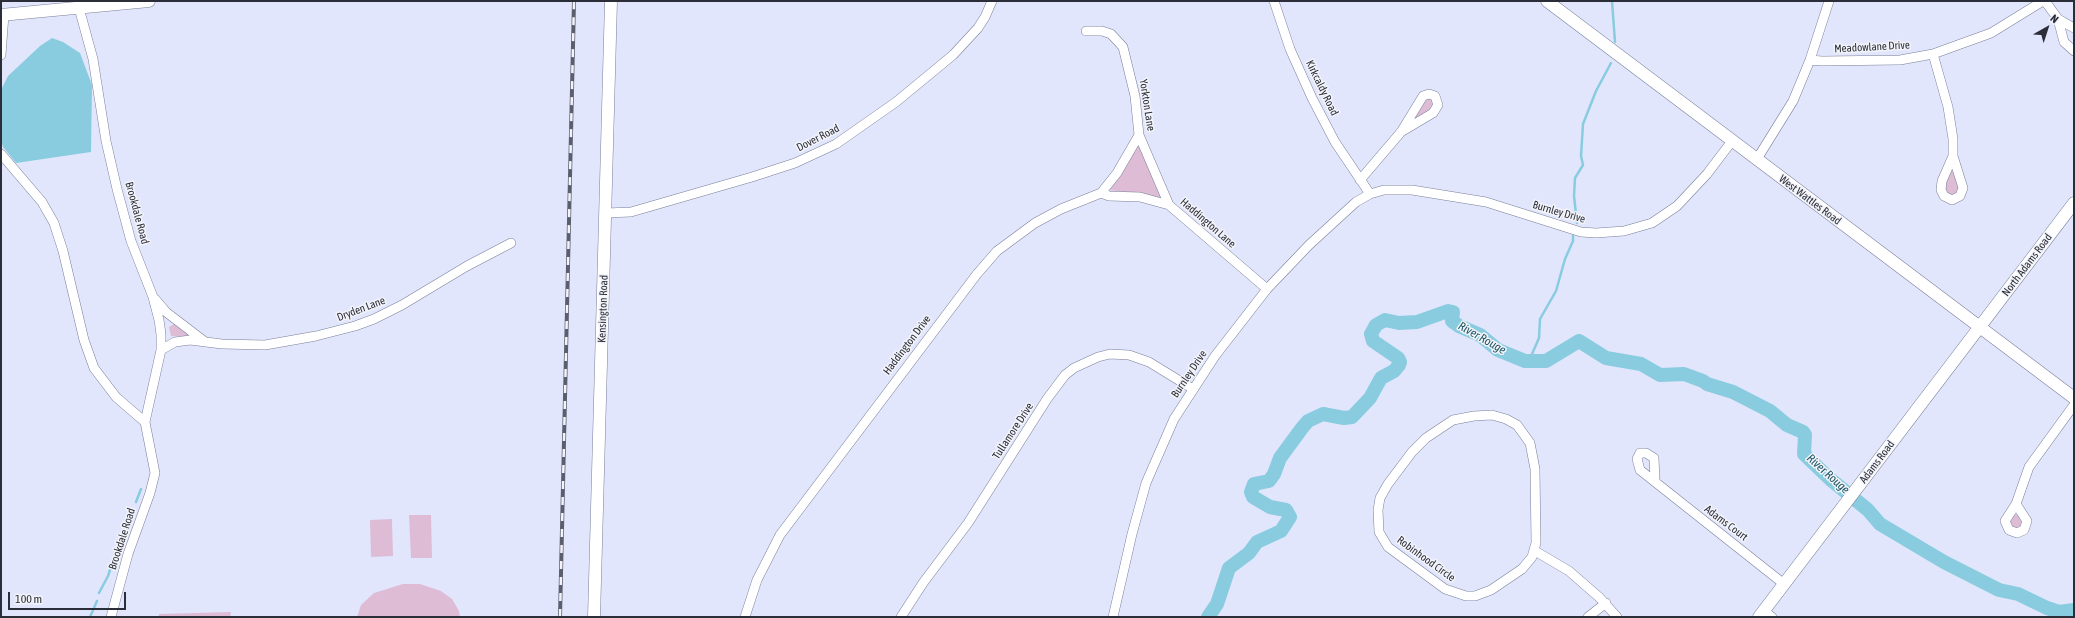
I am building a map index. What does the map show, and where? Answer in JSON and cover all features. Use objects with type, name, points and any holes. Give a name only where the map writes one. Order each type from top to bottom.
[{"type":"street","points":[[1,55],[2,15],[149,1]]},
{"type":"street","name":"Kensington Road","points":[[594,617],[611,1]]},
{"type":"street","name":"Dover Road","points":[[606,213],[622,213],[650,207],[752,177],[795,163],[836,144],[896,102],[953,55],[978,28],[992,1]]},
{"type":"street","name":"Kirkcaldy Road","points":[[1274,1],[1290,49],[1310,94],[1335,142],[1360,180]]},
{"type":"street","name":"West Wattles Road","points":[[1546,1],[2074,398]]},
{"type":"street","points":[[1757,159],[1793,101],[1810,60],[1829,1]]},
{"type":"street","points":[[2044,1],[2058,19],[2074,28]]},
{"type":"street","name":"Meadowlane Drive","points":[[1810,60],[1900,60],[1933,54],[1991,33],[2044,1]]},
{"type":"street","name":"Brookdale Road","points":[[79,8],[93,59],[106,141],[117,189],[131,241],[153,297],[159,320],[161,350],[145,422],[155,473],[150,493],[128,554],[111,617]]},
{"type":"street","points":[[2058,19],[2064,42],[2066,46],[2074,51]]},
{"type":"street","name":"Yorkton Lane","points":[[1086,31],[1102,31],[1111,34],[1122,47],[1135,96],[1139,135],[1169,205]]},
{"type":"street","points":[[1933,54],[1950,118],[1953,156]]},
{"type":"street","points":[[1370,194],[1360,180],[1401,132]]},
{"type":"street","name":"Haddington Drive","points":[[745,617],[756,580],[780,535],[977,274],[997,251],[1035,223],[1061,209],[1101,193],[1117,173],[1139,135]]},
{"type":"street","name":"Burnley Drive","points":[[1113,617],[1132,534],[1146,482],[1174,419],[1224,344],[1267,289],[1309,245],[1356,202],[1370,194],[1397,189],[1440,193],[1486,202],[1581,232],[1596,233],[1624,231],[1652,223],[1678,206],[1707,174],[1732,141]]},
{"type":"street","points":[[1,154],[42,202],[54,223],[63,251],[84,340],[94,368],[116,397],[145,422]]},
{"type":"street","name":"Haddington Lane","points":[[1101,193],[1109,196],[1140,197],[1169,205],[1267,289]]},
{"type":"street","name":"North Adams Road","points":[[1980,326],[2074,203]]},
{"type":"street","name":"Dryden Lane","points":[[161,350],[175,342],[204,340],[222,344],[265,345],[316,336],[355,326],[374,319],[402,305],[467,266],[511,243]]},
{"type":"street","name":"Dryden Lane","points":[[153,297],[166,312],[204,340]]},
{"type":"street","name":"Adams Road","points":[[1765,615],[1784,584],[1980,326]]},
{"type":"street","name":"Tullamore Drive","points":[[901,617],[920,588],[968,523],[1047,399],[1065,376],[1074,368],[1098,357],[1110,354],[1129,355],[1149,362],[1193,389]]},
{"type":"street","points":[[2016,504],[2024,477],[2031,463],[2074,405]]},
{"type":"street","name":"Robinhood Circle","points":[[1482,415],[1499,417],[1512,422],[1522,429],[1533,451],[1535,469],[1534,551],[1529,562],[1522,569],[1491,590],[1475,596],[1459,595],[1445,589],[1420,572],[1385,543],[1377,523],[1380,498],[1402,464],[1418,445],[1434,431],[1453,420],[1482,415]]},
{"type":"street","name":"Adams Court","points":[[1655,480],[1784,584]]},
{"type":"street","points":[[1534,551],[1569,571],[1606,603],[1617,617]]},
{"type":"street","points":[[1588,617],[1606,603]]},
{"type":"shaded area","points":[[1429,99],[1433,101],[1434,106],[1413,123],[1411,120],[1424,101]]},
{"type":"shaded area","points":[[1136,147],[1141,147],[1161,198],[1109,190],[1128,164]]},
{"type":"shaded area","points":[[1952,170],[1959,188],[1953,196],[1945,191],[1946,179]]},
{"type":"shaded area","points":[[174,324],[190,335],[189,337],[171,336],[169,327]]},
{"type":"shaded area","points":[[409,515],[431,515],[432,558],[411,558]]},
{"type":"shaded area","points":[[2014,515],[2018,515],[2023,520],[2021,528],[2013,529],[2009,522]]},
{"type":"shaded area","points":[[392,519],[393,556],[371,557],[370,520]]},
{"type":"shaded area","points":[[403,584],[420,584],[441,591],[452,599],[459,611],[460,617],[357,617],[361,605],[374,593]]},
{"type":"shaded area","points":[[231,612],[230,617],[159,617],[159,614]]},
{"type":"water","points":[[52,38],[63,42],[80,53],[92,85],[91,152],[16,163],[3,147],[1,140],[1,90],[8,76],[40,46]]},
{"type":"waterway","points":[[1612,1],[1615,42]]},
{"type":"waterway","points":[[1577,223],[1574,196],[1575,178],[1583,165],[1581,156],[1583,124],[1596,91],[1611,63]]},
{"type":"waterway","points":[[1529,361],[1539,338],[1540,319],[1556,291],[1565,259],[1573,241],[1573,236]]},
{"type":"waterway","name":"River Rouge","points":[[1208,617],[1217,604],[1229,568],[1249,553],[1257,542],[1281,531],[1290,517],[1286,510],[1270,507],[1253,497],[1251,492],[1254,484],[1269,481],[1274,474],[1280,458],[1308,421],[1323,414],[1344,418],[1352,417],[1370,398],[1381,378],[1394,371],[1399,365],[1400,362],[1398,358],[1373,341],[1371,334],[1376,325],[1385,320],[1399,323],[1417,322],[1448,311],[1453,312],[1452,321],[1459,326],[1480,335],[1498,350],[1525,361],[1546,361],[1579,341],[1606,358],[1641,364],[1660,375],[1684,374],[1707,384],[1733,392],[1770,411],[1787,425],[1803,432],[1805,435],[1804,454],[1830,479],[1868,510],[1880,524],[1944,562],[1999,590],[2018,594],[2059,612],[2074,610]]},
{"type":"waterway","points":[[136,502],[141,489]]},
{"type":"waterway","points":[[119,546],[132,511]]},
{"type":"waterway","points":[[99,593],[108,576],[116,552]]},
{"type":"waterway","points":[[90,617],[97,601]]},
{"type":"railway","points":[[560,617],[574,1]]}]
